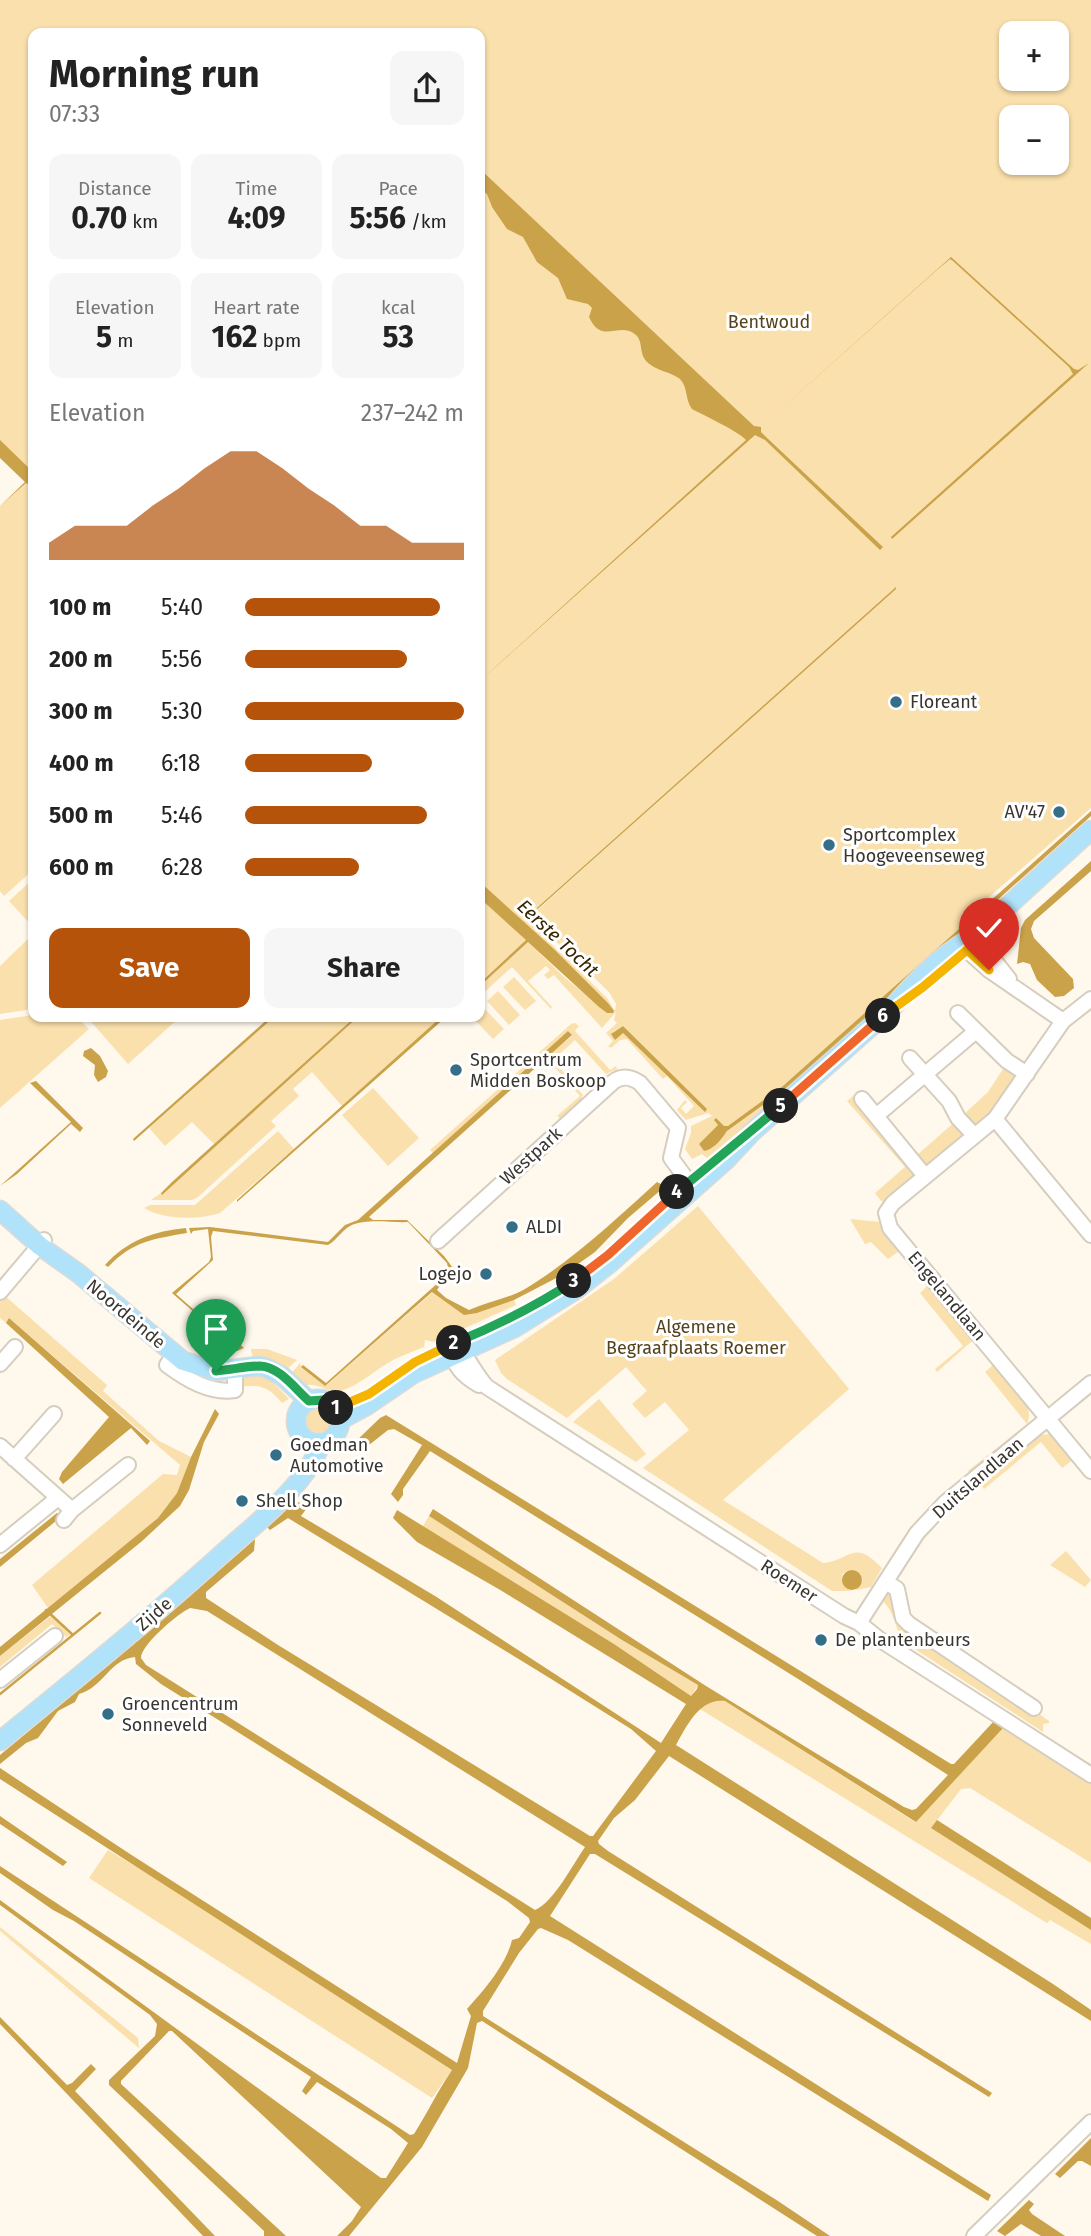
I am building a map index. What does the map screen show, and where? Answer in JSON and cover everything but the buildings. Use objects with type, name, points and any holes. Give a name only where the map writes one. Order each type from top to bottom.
[{"type":"main road","points":[[338,1414],[366,1406],[413,1374],[456,1350],[514,1328],[577,1289],[610,1264],[691,1185],[725,1161],[752,1132],[892,1007],[907,990],[967,943],[1091,830]]},
{"type":"main road","name":"Noordeinde","points":[[0,1208],[70,1262],[78,1273],[174,1355],[198,1367],[216,1371],[258,1366],[274,1371],[304,1405]]},
{"type":"main road","points":[[323,1400],[338,1414],[335,1435],[315,1442],[300,1434],[297,1427],[296,1416],[304,1405],[323,1400]]},
{"type":"main road","name":"Zijde","points":[[0,1741],[176,1595],[257,1522],[300,1477],[315,1442]]},
{"type":"street","points":[[967,943],[998,962],[1013,985],[1063,1021]]},
{"type":"street","name":"Engelandlaan","points":[[1049,1419],[890,1228],[886,1213],[893,1203],[995,1119],[1063,1021],[1091,999]]},
{"type":"street","points":[[958,1013],[1007,1060],[1027,1074]]},
{"type":"street","points":[[876,1116],[976,1031]]},
{"type":"street","points":[[910,1058],[949,1101],[958,1118],[974,1135]]},
{"type":"street","name":"Westpark","points":[[438,1241],[621,1077],[640,1083],[678,1128],[670,1154],[672,1162],[691,1185]]},
{"type":"street","points":[[862,1099],[925,1176]]},
{"type":"street","points":[[995,1119],[1091,1235]]},
{"type":"street","points":[[0,1292],[42,1242]]},
{"type":"street","points":[[0,1364],[15,1347]]},
{"type":"street","name":"Roemer","points":[[456,1350],[457,1367],[465,1376],[487,1387],[859,1623],[879,1639],[1091,1775]]},
{"type":"street","name":"Duitslandlaan","points":[[859,1623],[917,1532],[945,1503],[1091,1383]]},
{"type":"street","points":[[14,1459],[54,1415]]},
{"type":"street","points":[[1049,1419],[1091,1471]]},
{"type":"street","points":[[0,1446],[54,1496],[68,1515],[128,1465]]},
{"type":"street","points":[[0,1545],[53,1502],[54,1496]]},
{"type":"street","points":[[886,1581],[897,1589],[904,1618],[909,1624],[1034,1708]]},
{"type":"street","points":[[0,1680],[55,1636]]},
{"type":"street","points":[[974,2236],[1091,2122]]},
{"type":"green space","name":"Bentwoud","points":[[0,0],[1091,0],[1091,808],[981,904],[977,914],[788,1084],[725,1129],[719,1125],[699,1144],[704,1151],[794,1082],[896,992],[709,1160],[702,1154],[692,1159],[685,1149],[691,1126],[712,1116],[708,1113],[686,1120],[677,1110],[685,1100],[687,1102],[681,1108],[686,1114],[694,1106],[667,1076],[663,1079],[627,1039],[620,1040],[611,1048],[608,1046],[613,1041],[606,1033],[617,1023],[614,1020],[616,1012],[602,1028],[554,975],[548,979],[544,975],[550,970],[546,966],[528,981],[551,1009],[512,967],[485,991],[485,981],[528,942],[565,978],[610,1014],[608,1003],[555,950],[485,890],[485,28],[28,28],[28,469],[0,443]],"holes":[[[895,588],[532,915],[534,920],[609,992],[616,1004],[615,1011],[607,998],[534,927],[528,917]],[[623,1026],[705,1111],[622,1032],[613,1032]]]},
{"type":"green space","points":[[26,483],[28,484],[28,874],[4,896],[0,891],[0,506]]},
{"type":"green space","points":[[28,884],[28,922],[9,901]]},
{"type":"green space","points":[[485,901],[526,940],[485,978]]},
{"type":"green space","points":[[28,939],[28,1010],[0,1014],[0,966]]},
{"type":"green space","points":[[514,977],[536,1001],[525,1010],[503,987]]},
{"type":"green space","points":[[498,991],[520,1015],[509,1025],[487,1001]]},
{"type":"green space","points":[[485,1009],[504,1029],[493,1039],[477,1022],[485,1022]]},
{"type":"green space","points":[[28,1016],[28,1022],[82,1022],[89,1029],[0,1108],[0,1020]]},
{"type":"green space","points":[[91,1022],[174,1022],[128,1064]]},
{"type":"green space","points":[[268,1022],[349,1022],[214,1144],[192,1122],[165,1146],[149,1128]]},
{"type":"green space","points":[[352,1022],[435,1022],[342,1106],[312,1072],[293,1089],[299,1096],[271,1121],[276,1126],[198,1197],[192,1200],[151,1200],[163,1194]]},
{"type":"green space","points":[[571,1024],[579,1026],[575,1031],[610,1070],[616,1066],[617,1069],[606,1074],[575,1040],[553,1060],[583,1095],[576,1109],[562,1120],[557,1116],[580,1096],[548,1056],[572,1036],[568,1031],[433,1153],[430,1150]]},
{"type":"green space","points":[[1005,1066],[1016,1074],[1016,1077],[993,1112],[972,1130],[962,1116],[988,1092]]},
{"type":"green space","points":[[373,1088],[419,1138],[388,1166],[342,1115]]},
{"type":"green space","points":[[853,1096],[905,1164],[915,1172],[915,1177],[886,1202],[881,1201],[875,1193],[905,1167],[847,1101]]},
{"type":"green space","points":[[957,1120],[969,1133],[930,1165],[924,1165],[916,1156]]},
{"type":"green space","points":[[278,1131],[294,1149],[220,1213],[182,1218],[161,1215],[144,1208],[150,1205],[195,1205]]},
{"type":"green space","name":"Algemene Begraafplaats Roemer","points":[[698,1206],[849,1389],[723,1500],[823,1563],[852,1553],[865,1554],[882,1568],[871,1587],[856,1590],[863,1580],[855,1570],[842,1574],[844,1584],[851,1591],[832,1591],[643,1468],[689,1430],[665,1402],[645,1418],[632,1404],[647,1391],[626,1367],[567,1418],[507,1379],[495,1360],[614,1279]]},
{"type":"green space","points":[[850,1219],[880,1222],[901,1250],[888,1259],[871,1242],[865,1244]]},
{"type":"green space","points":[[930,1283],[973,1335],[972,1341],[937,1372],[935,1369],[963,1346],[920,1293]]},
{"type":"green space","points":[[433,1292],[465,1312],[477,1313],[514,1300],[516,1305],[434,1342],[425,1340],[424,1347],[393,1360],[341,1391],[313,1385],[303,1386],[291,1374],[300,1363],[302,1368],[325,1386]]},
{"type":"green space","points":[[5,1296],[107,1385],[103,1391],[159,1441],[191,1457],[177,1493],[158,1518],[48,1608],[32,1585],[163,1474],[177,1475],[180,1465],[9,1318],[6,1323],[0,1318],[0,1302]]},
{"type":"green space","points":[[251,1349],[267,1349],[297,1360],[287,1369],[253,1359]]},
{"type":"green space","points":[[993,1365],[1000,1366],[1022,1396],[1029,1412],[1027,1424],[985,1372]]},
{"type":"green space","points":[[248,1374],[269,1378],[289,1399],[282,1403],[264,1388],[240,1387],[242,1378]]},
{"type":"green space","points":[[599,1399],[646,1454],[636,1462],[573,1422]]},
{"type":"green space","points":[[318,1409],[327,1412],[330,1421],[327,1430],[318,1433],[309,1430],[306,1421],[309,1412]]},
{"type":"green space","points":[[1027,1424],[970,1473],[968,1471]]},
{"type":"green space","points":[[1050,1434],[1059,1438],[1074,1459],[1062,1468],[1041,1442],[984,1489],[979,1482],[1039,1435]]},
{"type":"green space","points":[[429,1516],[622,1640],[698,1685],[691,1696],[614,1644],[426,1530],[423,1526]]},
{"type":"green space","points":[[1066,1551],[1091,1580],[1085,1587],[1050,1565]]},
{"type":"green space","points":[[888,1589],[894,1592],[901,1623],[1026,1709],[1030,1716],[1038,1713],[1049,1721],[1043,1724],[1043,1732],[907,1644],[899,1633],[890,1610],[881,1600]]},
{"type":"green space","points":[[52,1615],[70,1635],[66,1637],[52,1624],[0,1667],[0,1656]]},
{"type":"green space","points":[[711,1701],[725,1701],[915,1822],[1004,1727],[1091,1782],[1091,1863],[970,1788],[961,1789],[931,1828],[1091,1930],[1091,1944],[1050,1920],[1047,1923],[700,1709]]},
{"type":"green space","points":[[108,1850],[452,2070],[432,2098],[89,1878]]},
{"type":"green space","points":[[0,1927],[138,2038],[139,2048],[0,1931]]},
{"type":"shaded area","points":[[485,174],[754,426],[761,427],[761,432],[766,437],[883,547],[880,550],[765,440],[755,435],[485,677],[746,440],[692,409],[683,382],[646,361],[636,335],[623,330],[599,330],[589,317],[592,308],[588,304],[567,299],[558,278],[537,262],[523,237],[507,229],[492,207],[487,194]]},
{"type":"shaded area","points":[[951,257],[1074,369],[1078,370],[1089,363],[892,539],[891,537],[1073,374],[1069,367],[953,261],[950,259],[937,270],[764,424]]},
{"type":"shaded area","points":[[0,440],[28,467],[28,484],[26,483],[0,506],[25,482],[0,458]]},
{"type":"shaded area","points":[[896,589],[531,915],[538,907]]},
{"type":"shaded area","points":[[1091,811],[1091,816],[795,1082],[704,1151],[699,1144],[718,1125],[714,1120],[716,1118],[724,1126],[728,1126],[783,1086]]},
{"type":"shaded area","points":[[1091,861],[1091,871],[1034,921],[1031,929],[1034,938],[1073,979],[1074,988],[1064,996],[1055,997],[1037,980],[1030,964],[1017,964],[1021,928],[1025,920]]},
{"type":"shaded area","points":[[485,887],[555,950],[608,1003],[613,1013],[607,1013],[599,1007],[528,942],[485,981],[485,978],[526,940],[485,903]]},
{"type":"shaded area","points":[[264,1022],[268,1022],[134,1141],[133,1139]]},
{"type":"shaded area","points":[[349,1022],[352,1022],[162,1195],[172,1182]]},
{"type":"shaded area","points":[[435,1022],[440,1022],[237,1202]]},
{"type":"shaded area","points":[[623,1026],[707,1109],[705,1112],[623,1033],[615,1040],[611,1034]]},
{"type":"shaded area","points":[[568,1031],[572,1035],[369,1217],[373,1220],[407,1220],[453,1268],[437,1290],[469,1310],[525,1289],[543,1278],[593,1239],[657,1182],[663,1185],[662,1189],[628,1218],[595,1252],[564,1274],[514,1300],[477,1313],[464,1315],[432,1292],[325,1386],[301,1367],[303,1365],[326,1383],[449,1273],[447,1263],[408,1222],[371,1221],[350,1226],[328,1245],[213,1231],[213,1260],[176,1294],[219,1332],[228,1332],[236,1339],[236,1346],[244,1348],[218,1353],[191,1346],[193,1343],[212,1349],[235,1348],[172,1293],[209,1262],[211,1257],[208,1229],[193,1231],[191,1234],[189,1228],[210,1227],[328,1242],[345,1225],[358,1220]]},
{"type":"shaded area","points":[[91,1048],[100,1056],[108,1071],[106,1077],[98,1082],[94,1075],[95,1065],[83,1056],[84,1051]]},
{"type":"shaded area","points":[[36,1081],[83,1128],[80,1132],[71,1124],[17,1174],[0,1186],[71,1122],[30,1083]]},
{"type":"shaded area","points":[[186,1228],[187,1233],[144,1242],[117,1258],[108,1267],[105,1265],[123,1249],[142,1238]]},
{"type":"shaded area","points":[[9,1318],[150,1441],[147,1445],[131,1428],[63,1484],[59,1479],[62,1472],[109,1417],[6,1323]]},
{"type":"shaded area","points":[[215,1409],[219,1414],[204,1442],[189,1490],[180,1506],[141,1542],[0,1656],[0,1647],[158,1518],[177,1493]]},
{"type":"shaded area","points":[[386,1415],[951,1764],[954,1764],[995,1720],[1004,1727],[916,1822],[725,1701],[716,1701],[701,1708],[689,1722],[676,1745],[1053,1984],[1091,2010],[1091,2021],[669,1756],[635,1800],[614,1818],[598,1841],[608,1851],[992,2093],[989,2097],[595,1854],[590,1854],[550,1916],[991,2195],[988,2201],[568,1940],[541,1928],[519,1953],[483,2011],[483,2016],[830,2236],[817,2236],[482,2021],[477,2023],[468,2068],[422,2147],[349,2236],[337,2236],[361,2207],[172,2031],[169,2031],[121,2084],[286,2236],[264,2236],[264,2231],[109,2085],[109,2080],[155,2036],[157,2024],[150,2015],[0,1905],[0,1900],[381,2178],[386,2178],[408,2143],[391,2129],[317,2082],[306,2095],[302,2091],[311,2077],[74,1921],[53,1910],[0,1873],[0,1866],[410,2135],[414,2134],[452,2070],[0,1779],[0,1768],[457,2063],[471,2016],[467,2009],[500,1968],[512,1940],[519,1938],[530,1922],[529,1918],[507,1901],[161,1684],[136,1664],[135,1657],[119,1663],[95,1686],[79,1694],[75,1702],[58,1711],[38,1738],[26,1743],[0,1764],[0,1755],[152,1629],[255,1539],[254,1551],[206,1592],[206,1598],[590,1836],[593,1836],[656,1751],[631,1729],[288,1518],[270,1530],[267,1527],[295,1502],[310,1504],[301,1516],[435,1596],[661,1743],[686,1704],[417,1542],[393,1518],[397,1510],[614,1644],[691,1696],[697,1689],[698,1685],[622,1640],[429,1516],[433,1509],[706,1686],[904,1807],[916,1809],[948,1775],[430,1451],[403,1489],[403,1495],[398,1502],[391,1494],[422,1445],[394,1429],[388,1430],[359,1453],[353,1444]],"holes":[[[190,1608],[207,1611],[585,1847],[556,1891],[535,1910],[146,1665],[141,1658],[143,1652],[169,1623]]]},
{"type":"shaded area","points":[[57,1513],[62,1516],[0,1567],[0,1559]]},
{"type":"shaded area","points":[[852,1570],[859,1573],[862,1580],[859,1587],[852,1590],[845,1587],[842,1580],[845,1573]]},
{"type":"shaded area","points":[[0,1816],[67,1862],[63,1866],[0,1824]]},
{"type":"shaded area","points":[[937,1820],[1091,1918],[1091,1930],[931,1828]]},
{"type":"shaded area","points":[[0,2017],[67,2085],[91,2064],[96,2069],[75,2091],[215,2236],[203,2236],[0,2024]]},
{"type":"shaded area","points":[[1091,2138],[1091,2166],[1078,2161],[1060,2178],[1055,2174]]},
{"type":"shaded area","points":[[1029,2200],[1034,2204],[1029,2210],[1032,2214],[1065,2236],[1041,2236],[1021,2224],[1005,2236],[997,2231]]},
{"type":"waterway","points":[[46,1610],[73,1635]]},
{"type":"waterway","points":[[0,1694],[100,1613]]},
{"type":"place","name":"Floreant","points":[[896,702]]},
{"type":"place","name":"AV'47","points":[[1059,812]]},
{"type":"place","name":"Sportcomplex Hoogeveenseweg","points":[[829,845]]},
{"type":"place","name":"Sportcentrum Midden Boskoop","points":[[456,1070]]},
{"type":"place","name":"ALDI","points":[[512,1227]]},
{"type":"place","name":"Logejo","points":[[486,1274]]},
{"type":"place","name":"Goedman Automotive","points":[[276,1455]]},
{"type":"place","name":"Shell Shop","points":[[242,1501]]},
{"type":"place","name":"De plantenbeurs","points":[[821,1640]]},
{"type":"place","name":"Groencentrum Sonneveld","points":[[108,1714]]},
{"type":"route","points":[[216,1371],[258,1366],[267,1368],[282,1376],[309,1401],[323,1400],[336,1408],[369,1394],[415,1362],[509,1319],[549,1298],[583,1275],[709,1163],[752,1132],[892,1007],[923,987],[967,950],[989,970]]},
{"type":"water label","name":"Eerste Tocht","points":[[558,938]]}]
